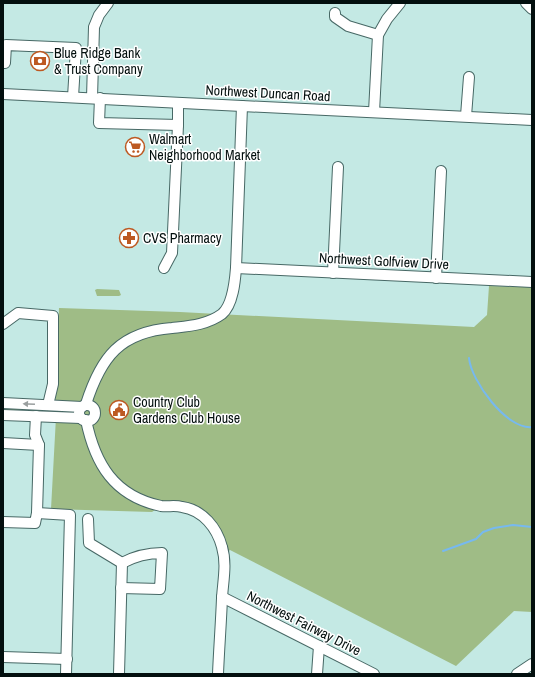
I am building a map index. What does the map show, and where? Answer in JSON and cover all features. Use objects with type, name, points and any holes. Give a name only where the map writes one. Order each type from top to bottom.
[{"type":"street","points":[[108,3],[99,15],[94,27],[96,98],[99,123],[178,125]]},
{"type":"street","points":[[374,112],[378,35],[387,19],[400,3]]},
{"type":"street","points":[[526,3],[532,8]]},
{"type":"street","points":[[335,13],[335,17],[348,26],[378,35]]},
{"type":"street","points":[[3,63],[5,63],[6,45],[76,48],[73,97]]},
{"type":"street","points":[[466,116],[469,77]]},
{"type":"street","name":"Northwest Duncan Road","points":[[3,94],[532,120]]},
{"type":"street","points":[[164,268],[172,253],[178,103]]},
{"type":"street","points":[[218,674],[224,555],[218,536],[210,522],[198,512],[182,507],[161,506],[146,501],[131,494],[116,484],[104,470],[94,449],[84,419],[79,411],[84,405],[101,367],[110,355],[121,345],[139,335],[153,330],[186,327],[204,323],[222,314],[229,302],[234,286],[236,268],[242,106]]},
{"type":"street","points":[[333,273],[338,167]]},
{"type":"street","points":[[436,278],[441,171]]},
{"type":"street","name":"Northwest Golfview Drive","points":[[236,268],[532,282]]},
{"type":"street","points":[[3,324],[18,313],[53,316],[53,384],[48,405]]},
{"type":"street","points":[[3,403],[84,405],[94,408],[97,413],[91,419],[3,415]]},
{"type":"street","points":[[3,522],[35,523],[37,513],[39,445],[36,435],[36,416]]},
{"type":"street","points":[[3,443],[39,445]]},
{"type":"street","points":[[37,513],[70,515],[66,674]]},
{"type":"street","points":[[88,519],[89,543],[122,563]]},
{"type":"street","points":[[121,588],[160,589],[162,553],[134,556],[122,563]]},
{"type":"street","points":[[119,674],[122,563]]},
{"type":"street","name":"Northwest Fairway Drive","points":[[222,597],[374,674]]},
{"type":"street","points":[[317,674],[319,646]]},
{"type":"street","points":[[3,658],[67,659]]},
{"type":"street","points":[[518,674],[532,664]]},
{"type":"green space","points":[[489,286],[532,287],[532,612],[514,611],[456,666],[230,550],[224,555],[222,547],[198,512],[161,506],[152,512],[51,509],[56,417],[3,418],[3,404],[55,405],[59,308],[180,312],[474,327],[487,315]]},
{"type":"green space","points":[[95,290],[119,290],[121,295],[97,296]]},
{"type":"waterway","points":[[469,358],[471,368],[483,391],[502,413],[512,421],[522,426],[532,427]]},
{"type":"waterway","points":[[443,551],[476,539],[483,532],[494,528],[513,525],[532,527]]},
{"type":"place","name":"Blue Ridge Bank & Trust Company","points":[[40,61]]},
{"type":"place","name":"Walmart Neighborhood Market","points":[[135,147]]},
{"type":"place","name":"CVS Pharmacy","points":[[129,238]]},
{"type":"place","name":"Country Club Gardens Club House","points":[[119,410]]}]
